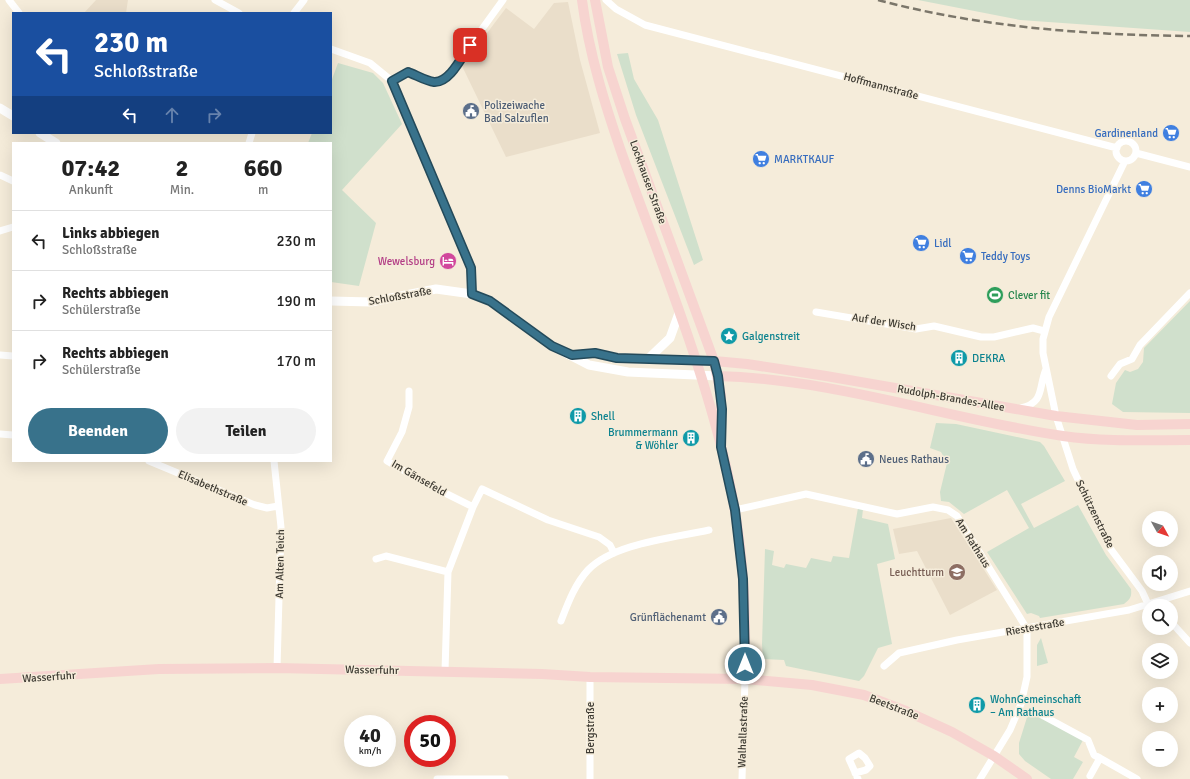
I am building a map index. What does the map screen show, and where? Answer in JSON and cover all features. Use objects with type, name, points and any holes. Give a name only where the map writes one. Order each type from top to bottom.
[{"type":"main road","name":"Lockhauser Straße","points":[[582,0],[591,52],[612,123],[696,360]]},
{"type":"main road","name":"Lockhauser Straße","points":[[595,0],[608,67],[625,119],[714,361]]},
{"type":"main road","name":"Walhallastraße","points":[[696,360],[721,447],[735,510],[743,579],[745,679]]},
{"type":"main road","name":"Walhallastraße","points":[[714,361],[718,376],[722,409],[721,447]]},
{"type":"main road","name":"Rudolph-Brandes-Allee","points":[[714,361],[747,364],[826,376],[1056,416],[1137,424],[1190,424]]},
{"type":"main road","name":"Rudolph-Brandes-Allee","points":[[718,376],[789,382],[1064,436],[1149,440],[1190,440]]},
{"type":"main road","name":"Wasserfuhr","points":[[0,679],[159,669],[277,668],[444,671],[590,677],[745,679]]},
{"type":"main road","name":"Beetstraße","points":[[745,679],[812,685],[864,695],[931,722],[994,756],[1027,779]]},
{"type":"street","points":[[9,0],[18,12]]},
{"type":"street","points":[[215,0],[237,12]]},
{"type":"street","points":[[295,12],[304,0]]},
{"type":"street","points":[[392,81],[408,72],[434,82],[442,81],[448,76],[503,0]]},
{"type":"street","name":"Hoffmannstraße","points":[[606,0],[616,9],[645,25],[1117,148]]},
{"type":"street","points":[[332,49],[370,63],[392,81],[471,268],[472,294]]},
{"type":"street","points":[[0,108],[12,115]]},
{"type":"street","points":[[42,134],[54,142]]},
{"type":"street","points":[[1064,436],[1056,416],[1046,368],[1044,354],[1044,331],[1069,272],[1125,161],[1132,159],[1136,153],[1134,145],[1128,142],[1122,143],[1117,148],[1118,156],[1125,161]]},
{"type":"street","points":[[1136,153],[1190,167]]},
{"type":"street","points":[[0,175],[12,181]]},
{"type":"street","points":[[0,231],[12,227]]},
{"type":"street","name":"Schloßstraße","points":[[332,301],[371,302],[436,289],[472,294],[490,301],[552,346],[572,355],[589,366],[628,372],[718,376]]},
{"type":"street","points":[[1111,376],[1120,364],[1132,359],[1140,345],[1190,293]]},
{"type":"street","name":"Auf der Wisch","points":[[816,312],[916,329],[934,326],[981,337],[994,337],[1033,328],[1044,331]]},
{"type":"street","points":[[648,359],[670,338],[679,313]]},
{"type":"street","name":"Schloßstraße","points":[[572,355],[595,353],[617,358],[714,361]]},
{"type":"street","points":[[0,355],[12,356]]},
{"type":"street","points":[[1018,410],[1029,406],[1036,400],[1041,391],[1042,378],[1046,368]]},
{"type":"street","name":"Im Gänsefeld","points":[[409,391],[409,407],[402,432],[387,461],[429,486],[473,507]]},
{"type":"street","points":[[0,434],[12,435]]},
{"type":"street","name":"Schützenstraße","points":[[1064,436],[1073,469],[1110,548],[1147,599]]},
{"type":"street","name":"Elisabethstraße","points":[[151,462],[255,506],[267,508],[278,506]]},
{"type":"street","name":"Am Alten Teich","points":[[274,462],[281,527],[277,668]]},
{"type":"street","points":[[444,671],[448,572],[473,507],[482,489],[548,520],[599,537],[610,545],[614,553]]},
{"type":"street","name":"Am Rathaus","points":[[735,510],[806,494],[897,514],[933,507],[948,510],[957,516],[1027,629]]},
{"type":"street","points":[[561,621],[580,581],[598,562],[620,550],[709,530]]},
{"type":"street","points":[[376,559],[386,556],[448,572]]},
{"type":"street","name":"Riestestraße","points":[[1167,599],[1190,591]]},
{"type":"street","name":"Riestestraße","points":[[884,666],[899,653],[957,640],[1027,629],[1142,607]]},
{"type":"street","points":[[980,779],[1010,730],[1021,704],[1027,677],[1027,629]]},
{"type":"street","points":[[1178,630],[1190,643]]},
{"type":"street","name":"Bergstraße","points":[[590,677],[590,779]]},
{"type":"street","name":"Walhallastraße","points":[[742,779],[745,679]]},
{"type":"street","points":[[1038,713],[1088,740],[1094,755],[1138,779]]},
{"type":"street","points":[[1090,776],[1100,758]]},
{"type":"street","points":[[438,779],[505,779]]},
{"type":"shaded area","points":[[96,0],[128,0],[126,12],[85,12]]},
{"type":"shaded area","points":[[568,2],[580,60],[600,133],[506,157],[462,66],[506,8],[534,29],[554,3]]},
{"type":"shaded area","name":"Leuchtturm","points":[[951,518],[997,590],[950,615],[917,551],[899,554],[893,529]]},
{"type":"green space","points":[[918,0],[1190,0],[1190,32],[1020,20]]},
{"type":"green space","points":[[628,53],[634,79],[658,120],[703,260],[694,265],[636,115],[617,54]]},
{"type":"green space","points":[[338,63],[373,73],[383,83],[402,124],[342,190],[376,223],[359,286],[332,282],[332,142],[308,142],[312,134],[332,134],[332,79]]},
{"type":"green space","points":[[1190,301],[1190,413],[1123,412],[1112,404],[1116,383],[1125,370],[1130,372],[1138,369],[1143,362],[1144,348]]},
{"type":"green space","points":[[936,423],[956,424],[1040,442],[1044,446],[1065,481],[1021,504],[1034,528],[1078,505],[1106,555],[1131,589],[1131,596],[1128,601],[1124,604],[1040,618],[1039,616],[1031,613],[1027,614],[987,552],[1029,528],[1007,490],[964,514],[949,502],[941,501],[940,492],[947,463],[941,452],[930,448]]},
{"type":"green space","points":[[858,508],[863,509],[862,518],[888,524],[895,559],[877,564],[892,644],[878,648],[864,676],[859,681],[786,666],[784,660],[763,659],[762,644],[765,549],[774,551],[772,565],[784,568],[786,564],[806,568],[811,558],[831,562],[833,556],[849,558]]},
{"type":"green space","points":[[1041,638],[1048,663],[1037,666],[1037,645]]},
{"type":"green space","points":[[1029,711],[1083,740],[1074,757],[1083,762],[1073,779],[1051,779],[1025,761],[1019,754],[1019,743]]},
{"type":"railway","points":[[878,0],[955,17],[1032,28],[1111,34],[1190,36]]},
{"type":"place","name":"Polizeiwache Bad Salzuflen","points":[[471,111]]},
{"type":"place","name":"Gardinenland","points":[[1171,133]]},
{"type":"place","name":"MARKTKAUF","points":[[761,159]]},
{"type":"place","name":"Denns BioMarkt","points":[[1144,189]]},
{"type":"place","name":"Lidl","points":[[921,243]]},
{"type":"place","name":"Teddy Toys","points":[[968,256]]},
{"type":"place","name":"Wewelsburg","points":[[448,261]]},
{"type":"place","name":"Clever fit","points":[[995,295]]},
{"type":"place","name":"Galgenstreit","points":[[729,336]]},
{"type":"place","name":"DEKRA","points":[[959,358]]},
{"type":"place","name":"Shell","points":[[578,416]]},
{"type":"place","name":"Brummermann & Wöhler","points":[[691,438]]},
{"type":"place","name":"Neues Rathaus","points":[[866,459]]},
{"type":"place","name":"Leuchtturm","points":[[957,572]]},
{"type":"place","name":"Grünflächenamt","points":[[719,617]]},
{"type":"place","name":"WohnGemeinschaft – Am Rathaus","points":[[977,705]]},
{"type":"route","points":[[470,45],[448,76],[442,81],[434,82],[408,72],[392,81],[471,268],[472,294],[490,301],[544,341],[572,355],[595,353],[617,358],[714,361],[721,395],[721,447],[735,510],[743,579],[745,664]]}]
